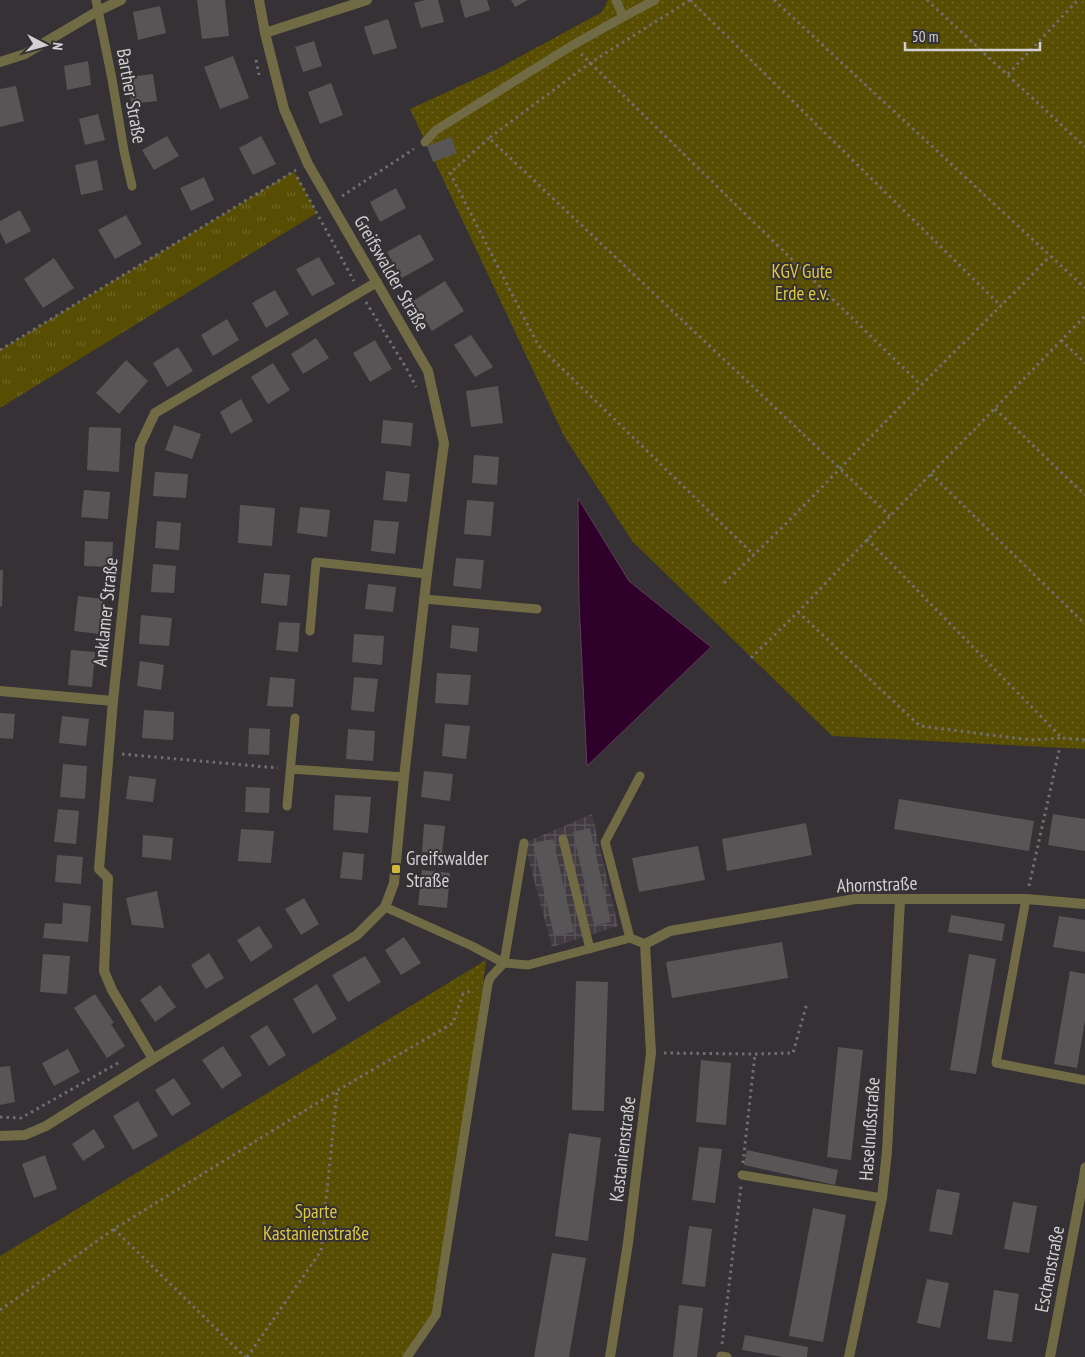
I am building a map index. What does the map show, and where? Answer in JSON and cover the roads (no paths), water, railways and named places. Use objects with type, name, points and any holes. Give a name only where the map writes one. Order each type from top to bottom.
[{"type":"street","points":[[0,62],[25,54],[98,11],[121,0]]},
{"type":"street","name":"Greifswalder Straße","points":[[0,1136],[24,1135],[46,1126],[358,935],[385,907],[394,883],[424,599],[444,442],[428,371],[308,164],[284,109],[265,33],[259,0]]},
{"type":"street","points":[[265,33],[367,0]]},
{"type":"street","name":"Anklamer Straße","points":[[153,1060],[112,990],[104,971],[108,878],[99,869],[113,700],[140,445],[155,413],[377,282]]},
{"type":"street","points":[[0,691],[113,700]]},
{"type":"street","name":"Ahornstraße","points":[[645,944],[670,931],[855,899],[1026,898],[1085,904]]},
{"type":"street","name":"Haselnußstraße","points":[[849,1357],[882,1198],[887,1151],[900,900]]},
{"type":"street","name":"Kastanienstraße","points":[[610,1357],[628,1243],[651,1053],[645,944]]},
{"type":"street","name":"Eschenstraße","points":[[1050,1357],[1082,1187]]},
{"type":"lane","name":"Barther Straße","points":[[96,0],[132,186]]},
{"type":"lane","points":[[616,0],[623,17]]},
{"type":"lane","points":[[426,142],[436,130],[573,45],[655,0]]},
{"type":"lane","points":[[310,631],[316,562],[427,574]]},
{"type":"lane","points":[[424,599],[536,609]]},
{"type":"lane","points":[[287,806],[295,718]]},
{"type":"lane","points":[[291,769],[404,778]]},
{"type":"lane","points":[[630,938],[605,842],[640,776]]},
{"type":"lane","points":[[563,838],[590,949]]},
{"type":"lane","points":[[407,1357],[436,1315],[488,984],[490,978],[504,963],[524,843]]},
{"type":"lane","points":[[1026,898],[996,1063],[1085,1080]]},
{"type":"lane","points":[[385,907],[472,946],[504,963],[528,965],[630,938],[645,944]]},
{"type":"lane","points":[[1082,1187],[1085,1167]]},
{"type":"lane","points":[[742,1174],[882,1198]]},
{"type":"place","name":"Greifswalder Straße","points":[[396,869]]},
{"type":"park label","name":"KGV Gute Erde e.v.","points":[[802,282]]},
{"type":"park label","name":"Sparte Kastanienstraße","points":[[316,1222]]}]
